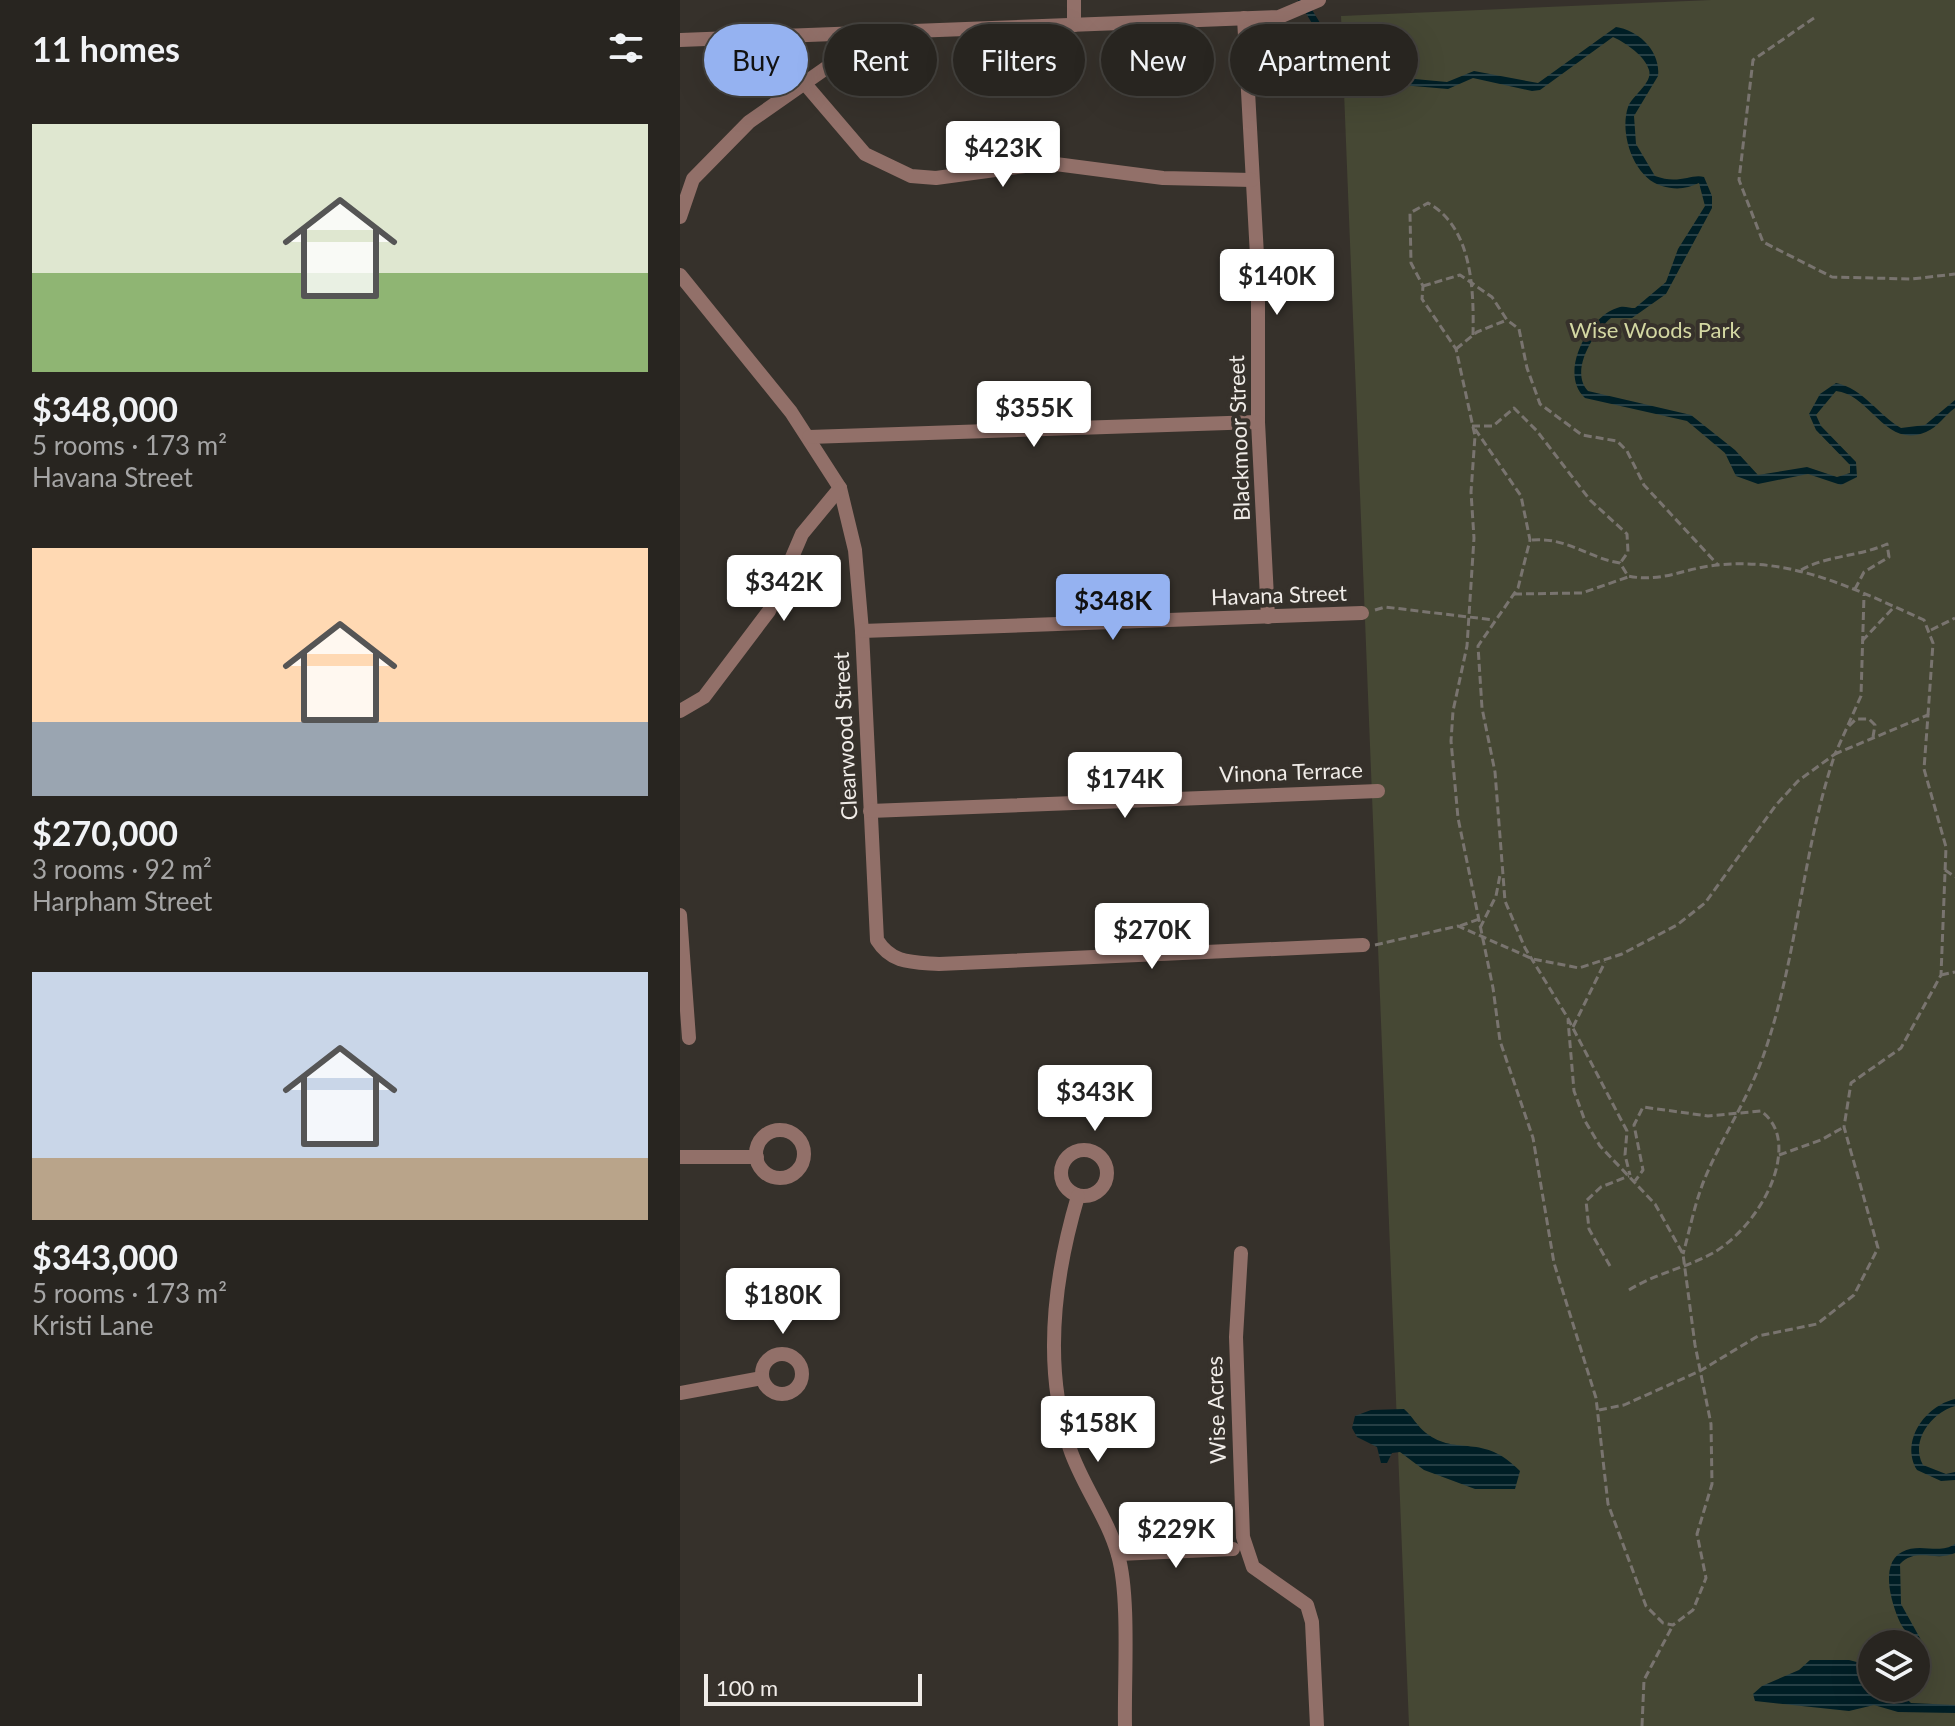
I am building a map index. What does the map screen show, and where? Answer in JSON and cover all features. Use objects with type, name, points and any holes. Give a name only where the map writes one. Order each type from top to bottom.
[{"type":"street","points":[[1074,0],[1074,24]]},
{"type":"street","points":[[1085,25],[1279,17],[1318,0]]},
{"type":"street","name":"Blackmoor Street","points":[[1244,18],[1258,274],[1258,422],[1268,617]]},
{"type":"street","points":[[680,40],[824,33]]},
{"type":"street","points":[[808,87],[865,154],[911,176],[936,178],[1048,163],[1163,178],[1252,180]]},
{"type":"street","points":[[681,209],[693,179],[749,122],[789,96]]},
{"type":"street","name":"Clearwood Street","points":[[680,275],[740,346],[809,437],[840,488],[855,550],[862,631],[877,940],[895,960],[939,964],[1363,945]]},
{"type":"street","points":[[809,437],[1258,422]]},
{"type":"street","points":[[680,711],[704,697],[769,611],[802,534],[840,488]]},
{"type":"street","name":"Havana Street","points":[[862,631],[1362,613]]},
{"type":"street","name":"Vinona Terrace","points":[[870,811],[1378,791]]},
{"type":"street","points":[[680,915],[689,1038]]},
{"type":"street","points":[[680,1157],[757,1157]]},
{"type":"street","points":[[1078,1196],[1059,1273],[1054,1308],[1055,1374],[1070,1448],[1118,1554],[1125,1726]]},
{"type":"street","name":"Wise Acres","points":[[1241,1253],[1236,1337],[1243,1537],[1253,1567],[1307,1605],[1312,1622],[1317,1726]]},
{"type":"street","points":[[680,1393],[762,1378]]},
{"type":"street","points":[[1118,1554],[1233,1549]]},
{"type":"path","points":[[1814,18],[1753,60],[1739,180],[1763,242],[1832,277],[1912,279],[1955,274]]},
{"type":"path","points":[[1473,335],[1475,285],[1447,213],[1428,203],[1410,213],[1411,263],[1423,286],[1422,299],[1456,349],[1475,436],[1471,504],[1474,538],[1469,615],[1451,741],[1458,818],[1500,1041],[1533,1138],[1554,1263],[1598,1410],[1608,1504],[1646,1606],[1663,1623],[1673,1625]]},
{"type":"path","points":[[1423,286],[1460,275],[1492,297],[1507,320],[1519,329],[1527,368],[1540,404],[1582,435],[1617,441],[1627,451],[1644,485],[1718,565]]},
{"type":"path","points":[[1456,349],[1473,335],[1507,320]]},
{"type":"path","points":[[1472,426],[1493,426],[1514,408],[1537,431],[1590,500],[1627,534],[1628,552],[1620,563]]},
{"type":"path","points":[[1472,426],[1484,438],[1508,482],[1521,496],[1530,540],[1529,555],[1514,594],[1478,646],[1482,708],[1495,772],[1505,901],[1533,959],[1627,1131],[1625,1155],[1632,1179]]},
{"type":"path","points":[[1530,540],[1551,538],[1582,548],[1601,560],[1620,563],[1630,576]]},
{"type":"path","points":[[1801,570],[1822,558],[1851,557],[1887,544],[1889,557],[1864,572],[1855,590]]},
{"type":"path","points":[[1514,594],[1582,593],[1630,576],[1652,580],[1718,565],[1789,566],[1924,620],[1931,630],[1933,677],[1924,769],[1946,847],[1941,975],[1901,1048],[1851,1083],[1844,1127],[1878,1248],[1854,1295],[1817,1324],[1758,1336],[1700,1371],[1624,1405],[1598,1410]]},
{"type":"path","points":[[1642,1726],[1644,1680],[1673,1625],[1693,1610],[1706,1578],[1697,1534],[1712,1484],[1711,1424],[1683,1254],[1705,1178],[1740,1111],[1765,1053],[1780,999],[1812,831],[1835,754],[1861,696],[1864,595]]},
{"type":"path","points":[[1362,613],[1385,607],[1494,620]]},
{"type":"path","points":[[1862,641],[1894,607]]},
{"type":"path","points":[[1931,630],[1955,618]]},
{"type":"path","points":[[1458,926],[1533,959],[1563,968],[1605,962],[1677,925],[1705,903],[1776,805],[1798,781],[1835,754],[1928,715]]},
{"type":"path","points":[[1844,732],[1856,719],[1869,719],[1875,725],[1872,738]]},
{"type":"path","points":[[1480,928],[1496,896],[1502,869]]},
{"type":"path","points":[[1945,870],[1955,877]]},
{"type":"path","points":[[1363,945],[1392,943],[1479,919]]},
{"type":"path","points":[[1572,1028],[1605,962]]},
{"type":"path","points":[[1941,975],[1955,972]]},
{"type":"path","points":[[1568,1020],[1574,1091],[1585,1121],[1600,1146],[1655,1204],[1683,1254]]},
{"type":"path","points":[[1610,1266],[1589,1229],[1586,1201],[1601,1187],[1632,1179],[1643,1170],[1634,1125],[1643,1107],[1708,1116],[1761,1111],[1773,1120],[1779,1155],[1772,1187],[1747,1224],[1715,1252],[1655,1274],[1629,1290]]},
{"type":"path","points":[[1779,1155],[1821,1140],[1844,1127]]},
{"type":"green space","name":"Wise Woods Park","points":[[1711,0],[1955,0],[1955,1726],[1409,1726],[1344,96],[1418,96],[1418,24],[1341,24],[1341,16]]},
{"type":"water","points":[[1298,0],[1306,0],[1321,24],[1312,24]]},
{"type":"water","points":[[1616,27],[1640,37],[1656,58],[1658,76],[1634,116],[1636,144],[1655,176],[1671,179],[1704,177],[1712,196],[1712,208],[1666,294],[1632,318],[1611,318],[1591,342],[1581,373],[1588,391],[1691,415],[1735,450],[1758,475],[1807,467],[1837,477],[1850,473],[1850,465],[1816,430],[1809,414],[1820,394],[1836,383],[1863,396],[1901,428],[1925,425],[1955,400],[1955,408],[1930,430],[1912,436],[1889,428],[1859,401],[1836,391],[1816,415],[1821,426],[1856,462],[1857,477],[1841,485],[1808,474],[1758,484],[1736,476],[1725,453],[1687,421],[1585,398],[1577,388],[1575,375],[1580,347],[1587,334],[1606,313],[1619,307],[1635,308],[1666,282],[1678,249],[1705,206],[1699,183],[1681,188],[1662,186],[1644,174],[1631,154],[1626,130],[1628,107],[1648,80],[1649,70],[1639,55],[1613,37],[1540,90],[1473,78],[1448,89],[1418,86],[1418,79],[1447,82],[1474,71],[1538,83]]},
{"type":"water","points":[[1955,1399],[1955,1406],[1938,1415],[1925,1429],[1919,1447],[1923,1465],[1946,1474],[1955,1472],[1955,1480],[1941,1481],[1917,1470],[1912,1448],[1918,1426],[1925,1417]]},
{"type":"water","points":[[1404,1409],[1423,1431],[1437,1440],[1482,1448],[1507,1459],[1520,1471],[1515,1489],[1475,1489],[1424,1470],[1400,1452],[1392,1453],[1387,1463],[1381,1463],[1377,1447],[1357,1437],[1352,1428],[1355,1416],[1371,1410]]},
{"type":"water","points":[[1955,1544],[1955,1553],[1913,1556],[1900,1564],[1901,1604],[1915,1630],[1905,1630],[1895,1609],[1890,1587],[1889,1576],[1895,1558],[1909,1549]]},
{"type":"water","points":[[1810,1660],[1858,1662],[1858,1702],[1955,1705],[1955,1713],[1898,1712],[1874,1705],[1849,1711],[1755,1701],[1753,1694],[1762,1686],[1799,1670]]}]
